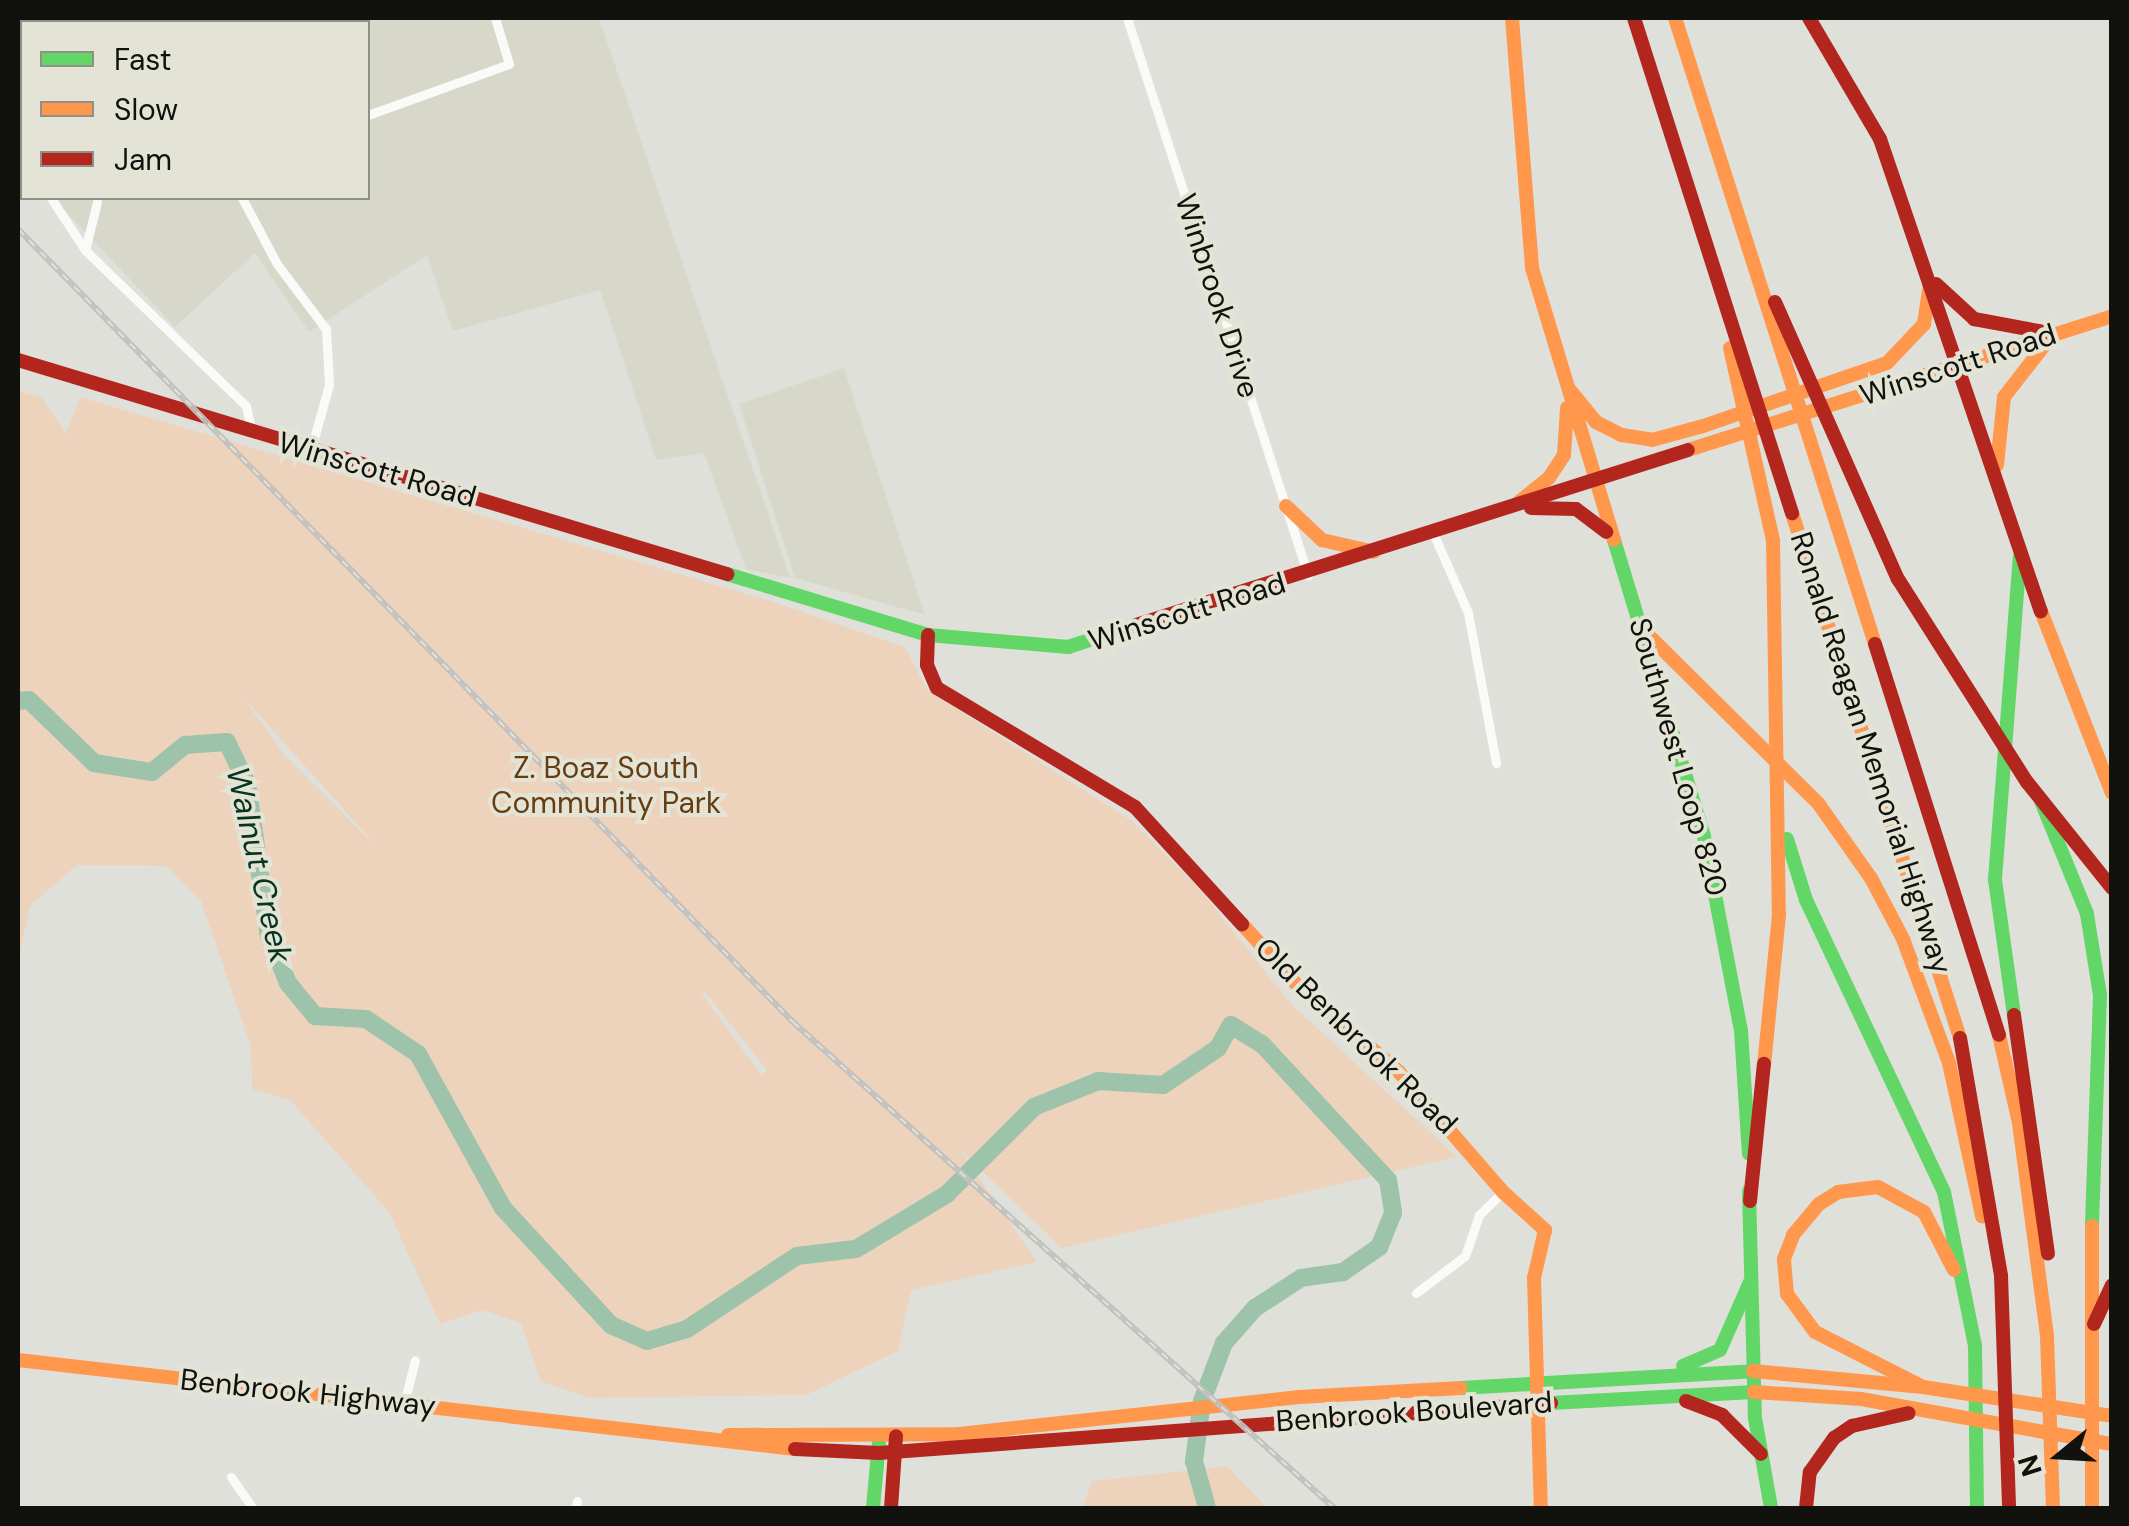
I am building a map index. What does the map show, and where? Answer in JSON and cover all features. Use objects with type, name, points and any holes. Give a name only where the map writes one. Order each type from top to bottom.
[{"type":"main road","name":"Southwest Loop 820","points":[[1512,18],[1532,268],[1594,482],[1644,630],[1726,935],[1742,1049],[1754,1392],[1771,1508]]},
{"type":"main road","name":"Ronald Reagan Memorial Highway","points":[[1634,18],[1942,970],[1974,1095],[2001,1276],[2009,1508]]},
{"type":"main road","name":"Ronald Reagan Memorial Highway","points":[[1675,18],[1990,998],[2019,1124],[2048,1337],[2053,1508]]},
{"type":"main road","points":[[1809,18],[1880,139],[1960,364],[2020,557],[2112,793]]},
{"type":"main road","points":[[1566,385],[1596,422],[1622,434],[1652,440],[1703,426],[1887,363],[1924,324],[1931,279]]},
{"type":"main road","points":[[1931,279],[1974,319],[2055,333],[2004,397],[1998,486]]},
{"type":"main road","points":[[1762,283],[1784,316],[1831,438],[1898,579],[2040,801],[2112,888]]},
{"type":"main road","name":"Winscott Road","points":[[18,360],[928,636],[1068,647],[1711,448],[2112,316]]},
{"type":"main road","points":[[1731,318],[1730,352],[1772,541],[1781,814],[1777,935],[1750,1201]]},
{"type":"main road","points":[[1511,509],[1549,478],[1564,455],[1566,385]]},
{"type":"main road","points":[[1286,506],[1322,540],[1380,552]]},
{"type":"main road","points":[[1511,509],[1576,509],[1603,528],[1616,550]]},
{"type":"main road","points":[[2020,557],[1998,798],[1997,922],[2038,1159],[2055,1320],[2048,1337]]},
{"type":"main road","points":[[1644,630],[1818,804],[1871,878],[1923,988],[1968,1130],[1986,1249],[2001,1276]]},
{"type":"main road","name":"Old Benbrook Road","points":[[928,636],[927,665],[938,688],[1135,807],[1298,986],[1450,1125],[1503,1192],[1545,1230],[1534,1278],[1539,1381]]},
{"type":"main road","points":[[2040,801],[2088,914],[2100,995],[2090,1339],[2092,1508]]},
{"type":"main road","points":[[1781,814],[1806,900],[1944,1192],[1972,1327],[1976,1503]]},
{"type":"main road","points":[[1930,1388],[1837,1346],[1799,1316],[1782,1278],[1803,1220],[1838,1192],[1859,1187],[1909,1200],[1936,1228],[1950,1255],[1972,1327]]},
{"type":"main road","points":[[1646,1374],[1698,1363],[1720,1350],[1750,1282]]},
{"type":"main road","points":[[2090,1339],[2112,1285]]},
{"type":"main road","name":"Benbrook Highway","points":[[18,1360],[599,1425]]},
{"type":"main road","name":"Benbrook Boulevard","points":[[599,1425],[714,1436],[896,1436],[1299,1397],[1646,1374],[1753,1371],[1930,1388],[2112,1416]]},
{"type":"main road","points":[[1539,1381],[1541,1508]]},
{"type":"main road","name":"Benbrook Boulevard","points":[[714,1436],[765,1448],[896,1453],[1308,1417],[1754,1392],[1861,1399],[2112,1444]]},
{"type":"main road","points":[[1662,1396],[1722,1415],[1761,1454]]},
{"type":"main road","points":[[1806,1508],[1810,1472],[1834,1438],[1852,1426],[1922,1411]]},
{"type":"main road","points":[[874,1508],[880,1436]]},
{"type":"main road","points":[[891,1508],[896,1436]]},
{"type":"street","points":[[370,114],[510,64],[495,18]]},
{"type":"street","name":"Winbrook Drive","points":[[1126,18],[1308,575]]},
{"type":"street","name":"Winscott Road","points":[[52,200],[85,250],[246,406],[252,433]]},
{"type":"street","points":[[243,200],[277,264],[326,328],[329,385],[311,449]]},
{"type":"street","points":[[85,250],[97,202]]},
{"type":"street","points":[[1434,535],[1468,612],[1496,763]]},
{"type":"street","points":[[1416,1294],[1465,1256],[1479,1215],[1503,1192]]},
{"type":"street","points":[[404,1404],[415,1360]]},
{"type":"street","points":[[231,1477],[253,1508]]},
{"type":"shaded area","points":[[599,18],[790,578],[746,569],[704,453],[656,460],[600,290],[453,331],[427,255],[309,332],[255,253],[175,327],[55,200],[370,200],[370,20],[80,20]]},
{"type":"shaded area","points":[[844,368],[925,615],[795,578],[739,404]]},
{"type":"green space","name":"Z. Boaz South Community Park","points":[[18,391],[42,398],[66,434],[80,397],[767,600],[905,647],[927,690],[1132,821],[1201,891],[1291,1004],[1457,1157],[1062,1248],[959,1149],[1037,1262],[911,1290],[898,1351],[806,1395],[589,1398],[540,1381],[521,1323],[482,1310],[440,1324],[389,1212],[290,1100],[252,1089],[251,1047],[201,901],[167,866],[77,865],[30,906],[18,960]],"holes":[[[241,695],[375,844],[375,845],[287,758]],[[705,992],[767,1070],[762,1076],[702,994]]]},
{"type":"green space","points":[[1227,1466],[1267,1508],[1082,1508],[1092,1481]]},
{"type":"waterway","name":"Walnut Creek","points":[[18,701],[29,700],[94,763],[152,772],[185,745],[227,742],[247,784],[269,936],[288,983],[315,1016],[366,1019],[418,1054],[503,1208],[611,1325],[647,1341],[687,1329],[797,1256],[856,1249],[947,1194],[1034,1107],[1098,1081],[1163,1085],[1218,1048],[1231,1025],[1262,1044],[1388,1180],[1393,1213],[1379,1247],[1343,1272],[1301,1278],[1255,1308],[1224,1343],[1202,1401],[1194,1461],[1207,1508]]},
{"type":"railway","points":[[18,229],[793,1022],[1334,1508]]},
{"type":"traffic: fast","points":[[1614,540],[1704,837],[1741,1031],[1749,1154]]},
{"type":"traffic: fast","points":[[2014,1015],[1995,879],[2020,557]]},
{"type":"traffic: fast","points":[[727,574],[928,635],[1068,647],[1133,626]]},
{"type":"traffic: fast","points":[[2041,801],[2087,914],[2100,995],[2092,1226]]},
{"type":"traffic: fast","points":[[1787,839],[1806,900],[1944,1192],[1975,1346],[1977,1508]]},
{"type":"traffic: fast","points":[[1749,1191],[1755,1418],[1771,1508]]},
{"type":"traffic: fast","points":[[1683,1366],[1720,1350],[1750,1282]]},
{"type":"traffic: fast","points":[[1461,1388],[1753,1371]]},
{"type":"traffic: fast","points":[[1551,1403],[1754,1392]]},
{"type":"traffic: fast","points":[[873,1508],[879,1442]]},
{"type":"traffic: slow","points":[[1512,18],[1532,268],[1614,540]]},
{"type":"traffic: slow","points":[[1675,18],[1875,644]]},
{"type":"traffic: slow","points":[[1569,389],[1596,422],[1622,435],[1652,440],[1703,426],[1887,363],[1924,324],[1930,284]]},
{"type":"traffic: slow","points":[[1688,450],[2112,316]]},
{"type":"traffic: slow","points":[[1997,465],[2004,397],[2053,334]]},
{"type":"traffic: slow","points":[[1730,348],[1773,541],[1779,915],[1764,1064]]},
{"type":"traffic: slow","points":[[1519,502],[1549,478],[1564,455],[1567,408]]},
{"type":"traffic: slow","points":[[1286,506],[1322,540],[1374,552]]},
{"type":"traffic: slow","points":[[1792,513],[1960,1038]]},
{"type":"traffic: slow","points":[[2041,611],[2112,793]]},
{"type":"traffic: slow","points":[[1644,631],[1818,803],[1871,878],[1903,939],[1949,1063],[1982,1216]]},
{"type":"traffic: slow","points":[[1242,924],[1298,986],[1399,1072],[1503,1192],[1545,1230],[1534,1278],[1541,1508]]},
{"type":"traffic: slow","points":[[1999,1035],[2019,1123],[2047,1337],[2053,1508]]},
{"type":"traffic: slow","points":[[1923,1387],[1815,1332],[1787,1294],[1784,1259],[1793,1235],[1819,1204],[1838,1192],[1878,1187],[1924,1212],[1954,1270]]},
{"type":"traffic: slow","points":[[2092,1226],[2092,1508]]},
{"type":"traffic: slow","points":[[18,1360],[795,1449]]},
{"type":"traffic: slow","points":[[1753,1371],[1923,1387],[2112,1416]]},
{"type":"traffic: slow","points":[[728,1435],[959,1434],[1299,1397],[1461,1388]]},
{"type":"traffic: slow","points":[[1754,1392],[1861,1399],[2112,1444]]},
{"type":"traffic: jam","points":[[1634,18],[1792,513]]},
{"type":"traffic: jam","points":[[1809,18],[1880,139],[2041,611]]},
{"type":"traffic: jam","points":[[1936,284],[1974,319],[2044,332]]},
{"type":"traffic: jam","points":[[1775,302],[1898,579],[2027,782],[2112,888]]},
{"type":"traffic: jam","points":[[18,360],[727,574]]},
{"type":"traffic: jam","points":[[1133,626],[1688,450]]},
{"type":"traffic: jam","points":[[1531,508],[1576,509],[1606,532]]},
{"type":"traffic: jam","points":[[928,635],[927,665],[937,688],[1135,807],[1242,924]]},
{"type":"traffic: jam","points":[[1875,644],[1999,1035]]},
{"type":"traffic: jam","points":[[2014,1015],[2048,1254]]},
{"type":"traffic: jam","points":[[1960,1038],[2001,1276],[2009,1508]]},
{"type":"traffic: jam","points":[[1750,1201],[1764,1064]]},
{"type":"traffic: jam","points":[[2094,1324],[2112,1285]]},
{"type":"traffic: jam","points":[[1686,1401],[1722,1415],[1761,1454]]},
{"type":"traffic: jam","points":[[795,1449],[879,1453],[1551,1403]]},
{"type":"traffic: jam","points":[[1806,1508],[1810,1472],[1834,1438],[1852,1426],[1909,1413]]},
{"type":"traffic: jam","points":[[891,1508],[896,1436]]}]
